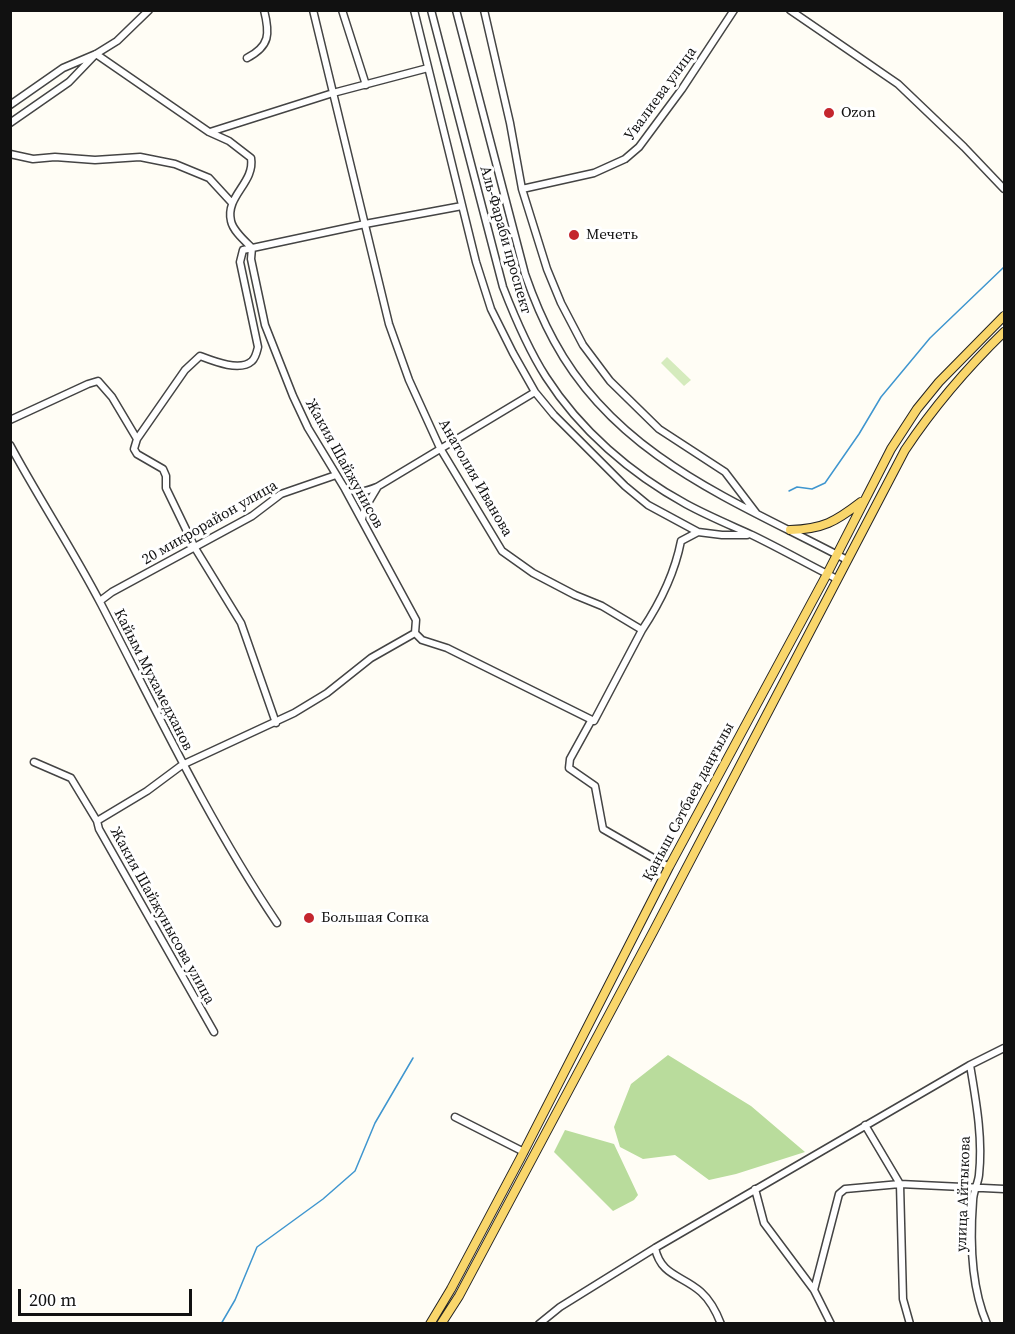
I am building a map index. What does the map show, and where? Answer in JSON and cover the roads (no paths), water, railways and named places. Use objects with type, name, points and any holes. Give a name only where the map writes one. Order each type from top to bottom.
[{"type":"main road","name":"Қаныш Сәтбаев даңғылы","points":[[430,1323],[451,1289],[524,1152],[669,867],[827,574],[891,449],[917,409],[959,361],[1005,316]]},
{"type":"main road","name":"Қаныш Сәтбаев даңғылы","points":[[441,1323],[459,1296],[647,943],[905,450],[930,412],[955,382],[1005,332]]},
{"type":"main road","points":[[790,530],[813,529],[827,525],[843,516],[864,499]]},
{"type":"street","points":[[10,105],[63,68],[96,54],[117,40],[149,10]]},
{"type":"street","points":[[248,58],[260,51],[267,40],[264,10]]},
{"type":"street","name":"Анатолия Иванова","points":[[314,10],[389,324],[409,380],[440,448],[502,551],[533,573],[602,606],[642,630]]},
{"type":"street","points":[[342,10],[366,85]]},
{"type":"street","points":[[414,10],[476,262],[492,309],[535,392],[554,416],[625,486],[648,505],[698,532],[751,535]]},
{"type":"street","name":"Аль-Фараби проспект","points":[[431,10],[503,287],[516,322],[547,378],[584,425],[633,469],[685,503],[837,579]]},
{"type":"street","name":"Аль-Фараби проспект","points":[[456,10],[525,274],[554,342],[594,398],[623,429],[650,452],[679,471],[757,514],[847,560]]},
{"type":"street","points":[[484,10],[510,123],[522,189],[547,269],[561,303],[583,345],[610,381],[658,429],[725,472],[757,514]]},
{"type":"street","name":"Увалиева улица","points":[[522,189],[594,173],[625,159],[639,147],[682,89],[734,10]]},
{"type":"street","points":[[790,10],[898,84],[1005,189]]},
{"type":"street","points":[[10,123],[69,82],[96,54]]},
{"type":"street","points":[[96,54],[209,132],[229,141],[251,158],[252,167],[246,182],[232,203],[231,221],[237,232],[252,248]]},
{"type":"street","points":[[209,132],[333,93],[428,68]]},
{"type":"street","points":[[10,154],[33,159],[55,157],[95,160],[140,157],[175,164],[209,177],[232,203]]},
{"type":"street","points":[[276,723],[242,623],[195,548],[166,488],[166,476],[163,469],[137,453],[134,449],[137,439],[185,370],[200,356],[219,363],[236,365],[247,363],[255,356],[258,347],[240,262],[243,250],[462,207]]},
{"type":"street","name":"Жакия Шайжунисов","points":[[252,248],[251,259],[265,325],[293,396],[308,428],[362,519],[416,620],[415,633]]},
{"type":"street","points":[[10,420],[98,381],[112,397],[137,439]]},
{"type":"street","points":[[345,489],[357,493],[377,487],[535,392]]},
{"type":"street","name":"Кайым Мухамедханов","points":[[10,445],[100,602],[182,765],[232,854],[277,923]]},
{"type":"street","name":"20 микрорайон улица","points":[[100,602],[112,592],[252,516],[281,494],[336,475]]},
{"type":"street","points":[[362,519],[364,508],[377,487]]},
{"type":"street","points":[[669,867],[603,829],[595,786],[569,768],[570,759],[661,597],[679,554],[681,541],[698,532]]},
{"type":"street","points":[[415,633],[422,640],[447,648],[592,721]]},
{"type":"street","name":"Жакия Шайжунысова улица","points":[[214,1032],[168,954],[96,821],[147,791],[182,765],[276,723],[327,693],[371,658],[415,633]]},
{"type":"street","points":[[34,762],[71,778],[96,821]]},
{"type":"street","points":[[539,1323],[560,1307],[655,1248],[970,1065],[1005,1048]]},
{"type":"street","name":"улица Айтыкова","points":[[970,1065],[979,1118],[979,1176],[973,1200],[974,1261],[980,1308],[987,1323]]},
{"type":"street","points":[[455,1117],[524,1152]]},
{"type":"street","points":[[865,1125],[900,1184],[903,1299],[910,1323]]},
{"type":"street","points":[[814,1290],[839,1194],[845,1189],[900,1184],[1005,1189]]},
{"type":"street","points":[[755,1189],[764,1223],[814,1290],[831,1323]]},
{"type":"street","points":[[655,1248],[657,1259],[667,1270],[700,1291],[714,1306],[722,1323]]},
{"type":"waterway","points":[[789,491],[797,487],[812,489],[825,483],[881,397],[930,338],[1004,267]]},
{"type":"waterway","points":[[221,1324],[235,1300],[257,1247],[323,1199],[355,1171],[375,1123],[413,1058]]},
{"type":"place","name":"Ozon","points":[[829,113]]},
{"type":"place","name":"Мечеть","points":[[574,235]]},
{"type":"place","name":"Большая Сопка","points":[[309,918]]}]
